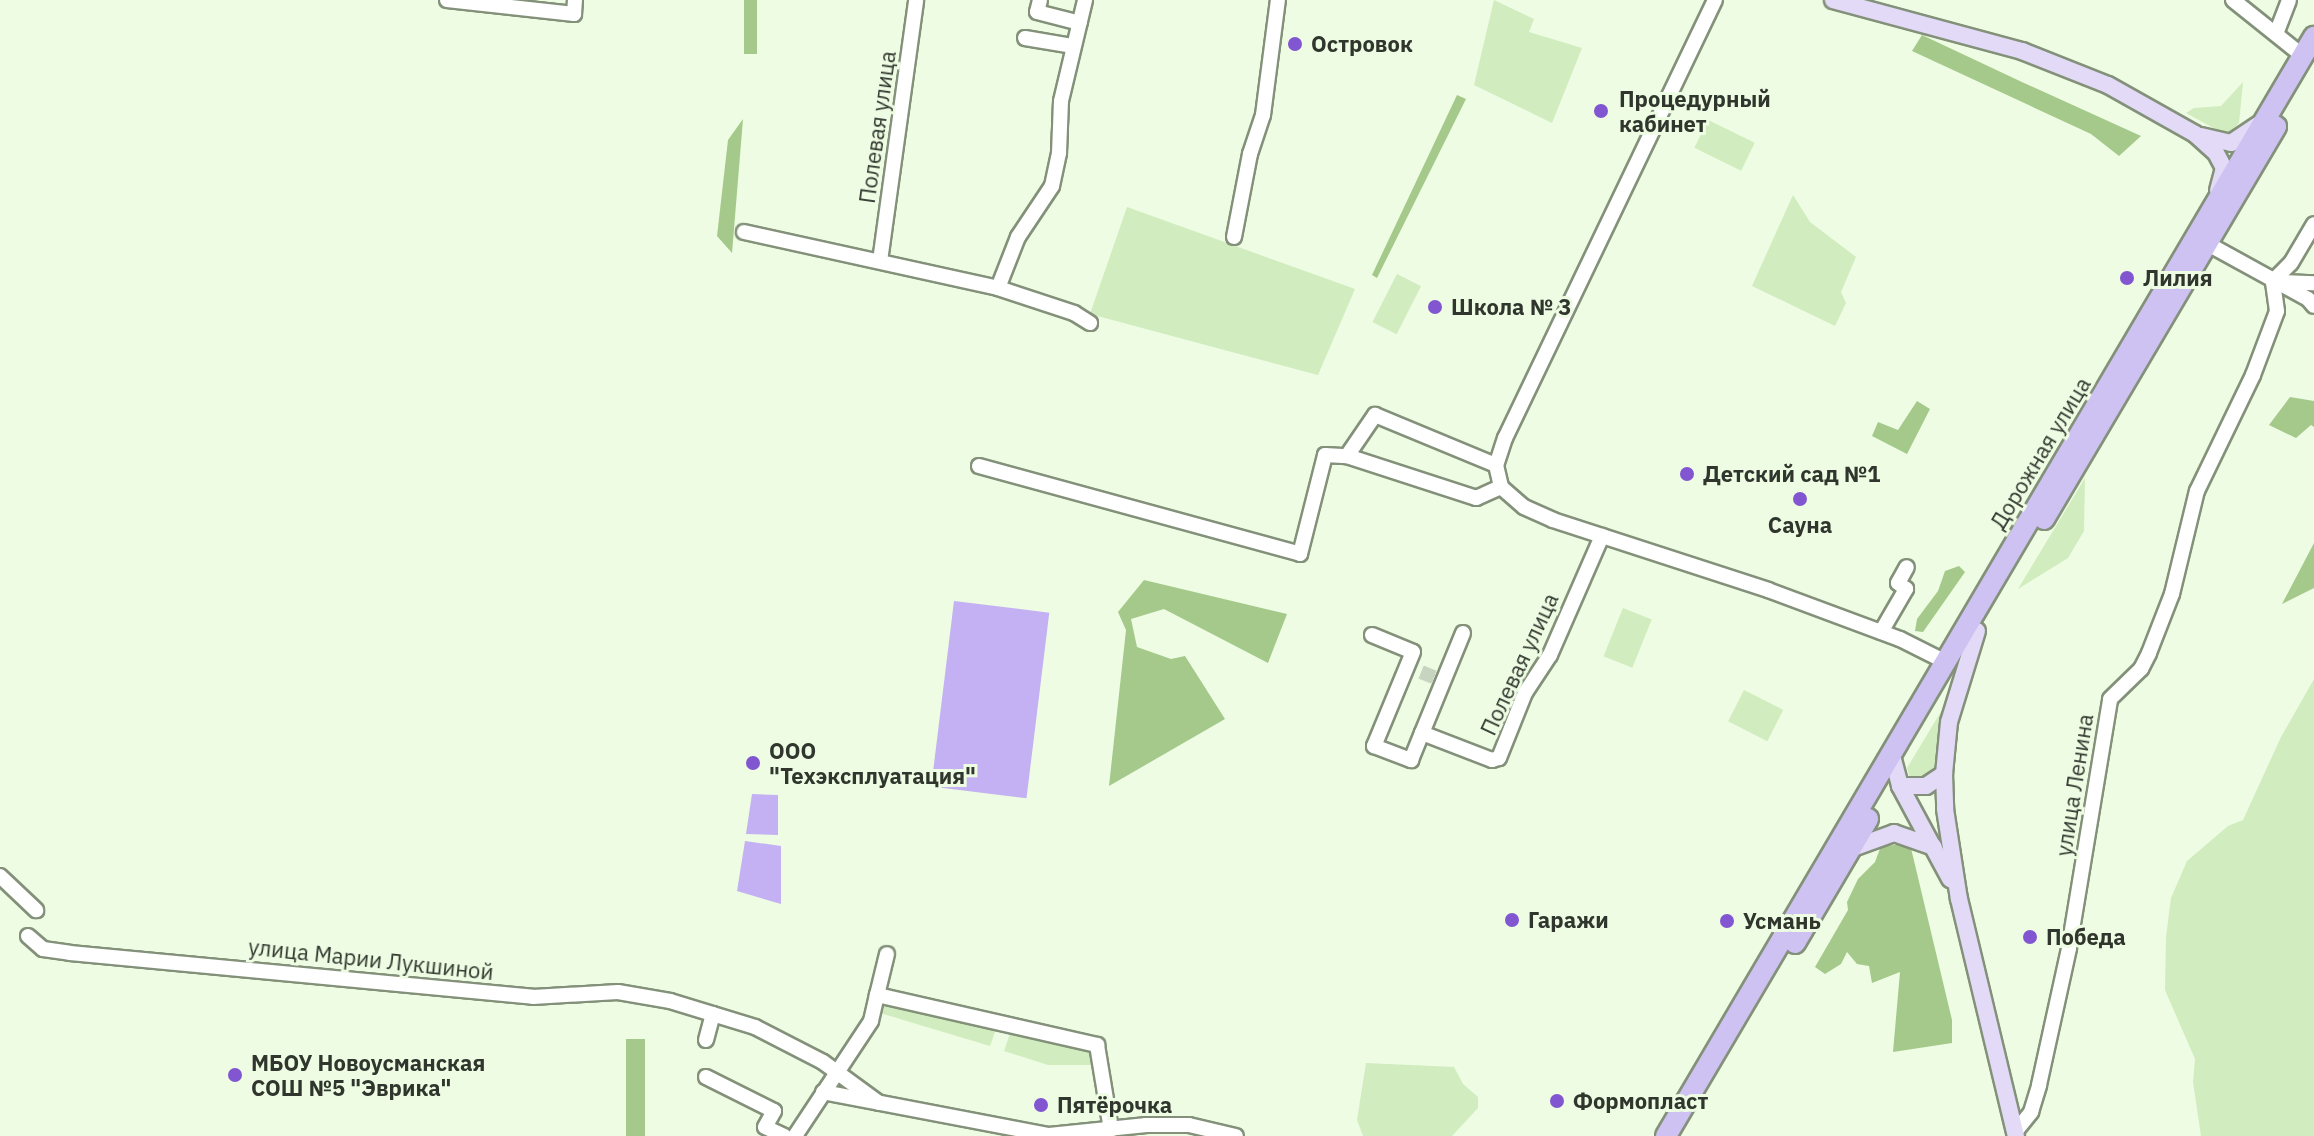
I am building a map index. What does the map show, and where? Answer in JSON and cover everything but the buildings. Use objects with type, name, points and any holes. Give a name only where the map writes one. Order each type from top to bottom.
[{"type":"highway","name":"Дорожная улица","points":[[1681,1136],[1850,849],[1897,780],[1977,631],[2208,244],[2308,59],[2314,37]]},
{"type":"highway","name":"Дорожная улица","points":[[1666,1136],[2265,118],[2308,59]]},
{"type":"main road","points":[[1833,0],[2035,56],[2108,85],[2195,134],[2216,153],[2224,168],[2211,210]]},
{"type":"main road","points":[[2195,134],[2231,143],[2242,139],[2265,118]]},
{"type":"main road","points":[[1959,899],[1945,809],[1944,774],[1949,722],[1977,631]]},
{"type":"main road","points":[[1891,752],[1897,780],[1959,899]]},
{"type":"main road","points":[[1897,780],[1926,786],[1944,774]]},
{"type":"main road","points":[[1850,849],[1894,833],[1934,847]]},
{"type":"main road","name":"улица Ленина","points":[[1959,899],[2016,1134]]},
{"type":"street","points":[[447,0],[574,14],[575,0]]},
{"type":"street","name":"Полевая улица","points":[[880,261],[916,0]]},
{"type":"street","points":[[1040,0],[1037,12],[1080,23]]},
{"type":"street","points":[[998,288],[1018,237],[1052,186],[1059,153],[1061,101],[1085,0]]},
{"type":"street","points":[[1234,237],[1250,154],[1263,115],[1278,0]]},
{"type":"street","points":[[1715,0],[1531,382],[1496,465],[1501,487],[1524,507],[1768,590],[1881,632],[1944,661]]},
{"type":"street","points":[[2233,0],[2308,59]]},
{"type":"street","points":[[2276,34],[2289,0]]},
{"type":"street","points":[[1025,38],[1073,46]]},
{"type":"street","points":[[2273,281],[2291,263],[2314,224]]},
{"type":"street","points":[[744,232],[998,288],[1074,313],[1090,323]]},
{"type":"street","points":[[2208,244],[2314,306]]},
{"type":"street","points":[[2273,281],[2314,283]]},
{"type":"street","name":"улица Ленина","points":[[2016,1134],[2031,1112],[2039,1085],[2069,948],[2110,699],[2141,669],[2149,653],[2172,594],[2197,491],[2253,375],[2277,311],[2273,281]]},
{"type":"street","points":[[1347,456],[1375,415],[1496,465]]},
{"type":"street","points":[[979,466],[1300,554],[1325,455],[1347,456],[1476,498],[1501,487]]},
{"type":"street","name":"Полевая улица","points":[[1422,733],[1492,760],[1499,758],[1525,693],[1550,655],[1602,536]]},
{"type":"street","points":[[1881,632],[1906,589],[1898,583],[1907,567]]},
{"type":"street","points":[[1372,635],[1413,652],[1414,669],[1374,746],[1411,760],[1441,680],[1463,633]]},
{"type":"street","points":[[0,876],[36,910]]},
{"type":"street","name":"улица Марии Лукшиной","points":[[28,936],[43,949],[70,953],[533,997],[618,992],[670,1001],[755,1027],[838,1073],[879,1103]]},
{"type":"street","points":[[795,1136],[871,1021],[887,954]]},
{"type":"street","points":[[877,995],[1097,1045],[1111,1130]]},
{"type":"street","points":[[706,1040],[713,1014]]},
{"type":"street","points":[[706,1077],[774,1111],[765,1127],[784,1136]]},
{"type":"street","points":[[823,1092],[996,1132],[1049,1135],[1189,1125],[1236,1136]]},
{"type":"green space","points":[[744,0],[757,0],[757,54],[744,54]]},
{"type":"green space","points":[[1494,0],[1534,19],[1529,32],[1582,48],[1552,123],[1474,85]]},
{"type":"green space","points":[[1922,35],[2141,136],[2119,156],[2091,134],[1912,51]]},
{"type":"green space","points":[[2243,82],[2239,123],[2230,132],[2217,130],[2186,113],[2194,108],[2221,106]]},
{"type":"green space","points":[[1457,95],[1466,99],[1377,278],[1372,275]]},
{"type":"green space","points":[[743,119],[732,253],[717,236],[728,140]]},
{"type":"green space","points":[[1708,120],[1755,143],[1741,171],[1694,148]]},
{"type":"green space","points":[[1793,195],[1810,222],[1856,257],[1841,292],[1846,303],[1835,326],[1752,286]]},
{"type":"green space","points":[[1127,207],[1355,289],[1318,375],[1090,314]]},
{"type":"green space","points":[[1397,274],[1421,286],[1397,334],[1372,322]]},
{"type":"green space","points":[[2290,397],[2314,401],[2314,427],[2311,425],[2296,438],[2269,425]]},
{"type":"green space","points":[[1917,401],[1930,409],[1907,454],[1872,436],[1878,422],[1898,430]]},
{"type":"green space","points":[[2085,478],[2084,531],[2068,558],[2018,589]]},
{"type":"green space","points":[[2314,543],[2314,588],[2282,604]]},
{"type":"green space","points":[[1959,566],[1965,572],[1923,632],[1915,631],[1917,619],[1938,591],[1945,571]]},
{"type":"green space","points":[[1144,580],[1287,614],[1268,663],[1164,609],[1131,619],[1137,647],[1171,659],[1185,656],[1225,719],[1109,786],[1126,630],[1118,612]]},
{"type":"green space","points":[[1623,608],[1652,620],[1632,668],[1604,656]]},
{"type":"green space","points":[[2314,679],[2314,1136],[2201,1136],[2193,1082],[2195,1059],[2165,990],[2166,937],[2171,898],[2187,861],[2228,826],[2243,820],[2281,737]]},
{"type":"green space","points":[[1744,690],[1783,710],[1767,741],[1728,721]]},
{"type":"green space","points":[[1942,710],[1936,768],[1924,780],[1910,778],[1907,768]]},
{"type":"green space","points":[[1910,844],[1952,1020],[1952,1043],[1893,1052],[1900,972],[1872,983],[1869,966],[1857,964],[1847,952],[1841,964],[1825,974],[1815,967],[1848,910],[1847,902],[1858,879],[1875,862],[1881,846]]},
{"type":"green space","points":[[883,1001],[996,1029],[990,1046],[880,1013]]},
{"type":"green space","points":[[1011,1031],[1089,1048],[1091,1065],[1048,1065],[1004,1051]]},
{"type":"green space","points":[[626,1039],[645,1039],[645,1136],[626,1136]]},
{"type":"green space","points":[[1366,1063],[1454,1067],[1463,1084],[1478,1097],[1478,1108],[1452,1136],[1363,1136],[1357,1120]]},
{"type":"shaded area","points":[[954,601],[1049,613],[1026,798],[931,787]]},
{"type":"shaded area","points":[[752,794],[778,795],[778,835],[746,834]]},
{"type":"shaded area","points":[[745,841],[781,846],[781,904],[737,891]]},
{"type":"tunnel","points":[[1421,672],[1438,679]]},
{"type":"place","name":"Островок","points":[[1295,44]]},
{"type":"place","name":"Процедурный кабинет","points":[[1601,111]]},
{"type":"place","name":"Лилия","points":[[2127,278]]},
{"type":"place","name":"Школа № 3","points":[[1435,307]]},
{"type":"place","name":"Детский сад №1","points":[[1687,474]]},
{"type":"place","name":"Сауна","points":[[1800,499]]},
{"type":"place","name":"ООО \"Техэксплуатация\"","points":[[753,763]]},
{"type":"place","name":"Гаражи","points":[[1512,920]]},
{"type":"place","name":"Усмань","points":[[1727,921]]},
{"type":"place","name":"Победа","points":[[2030,937]]},
{"type":"place","name":"МБОУ Новоусманская СОШ №5 \"Эврика\"","points":[[235,1075]]},
{"type":"place","name":"Формопласт","points":[[1557,1101]]},
{"type":"place","name":"Пятёрочка","points":[[1041,1105]]}]
